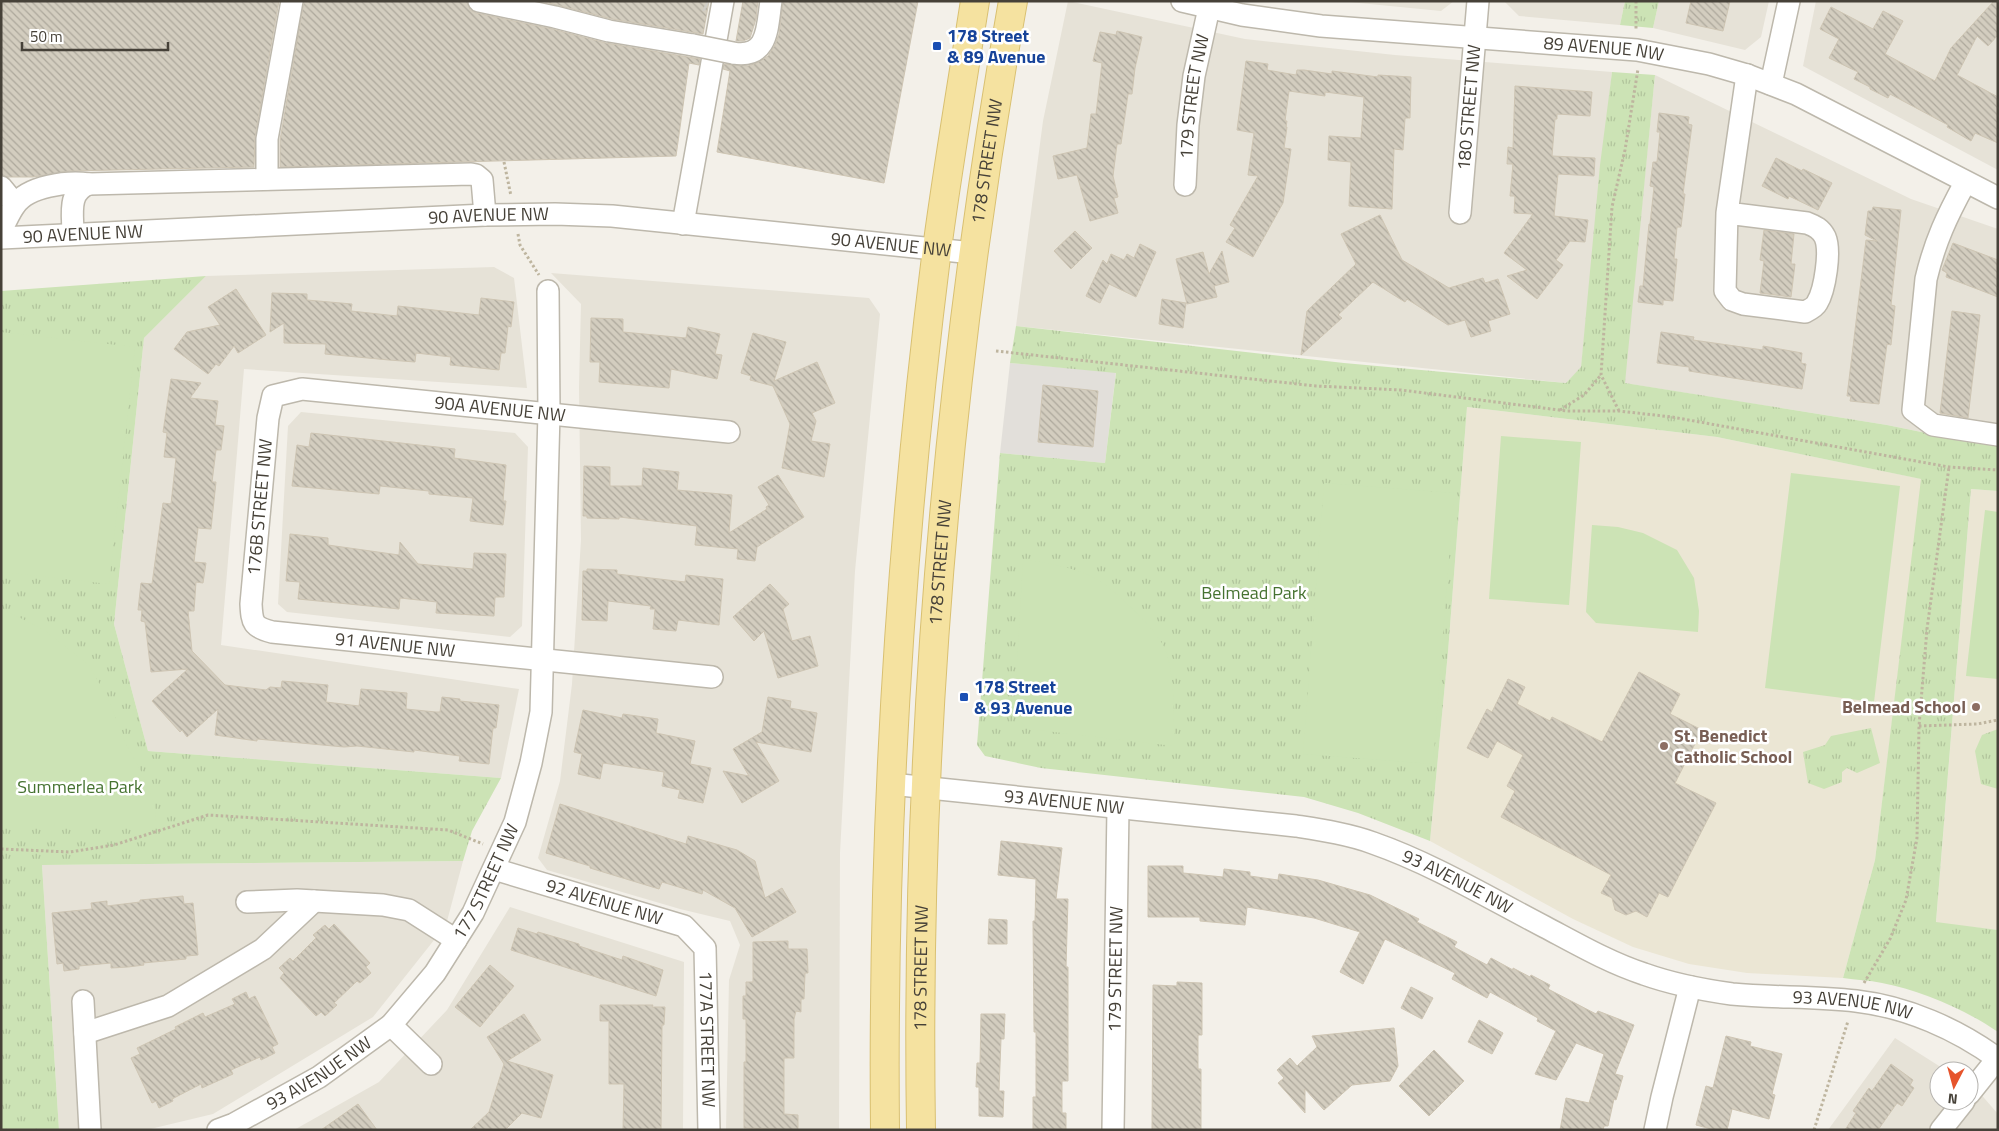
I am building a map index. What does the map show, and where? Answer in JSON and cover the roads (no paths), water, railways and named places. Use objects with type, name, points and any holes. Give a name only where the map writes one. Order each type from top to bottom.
[{"type":"main road","name":"178 STREET NW","points":[[885,1130],[886,933],[891,784],[909,506],[937,249],[975,1]]},
{"type":"main road","name":"178 STREET NW","points":[[921,1130],[922,934],[926,787],[944,508],[974,253],[1015,3]]},
{"type":"street","points":[[266,179],[267,138],[292,1]]},
{"type":"street","points":[[479,1],[609,31],[748,54],[755,52],[764,42],[771,1]]},
{"type":"street","name":"89 AVENUE NW","points":[[1182,1],[1278,21],[1321,26],[1637,50],[1674,56],[1746,75],[1771,84],[1820,106],[1965,183],[1998,198]]},
{"type":"street","name":"180 STREET NW","points":[[1460,213],[1478,1]]},
{"type":"street","points":[[1771,84],[1789,1]]},
{"type":"street","points":[[683,224],[718,2]]},
{"type":"street","name":"179 STREET NW","points":[[1184,185],[1194,76],[1209,8]]},
{"type":"street","points":[[1727,212],[1807,223],[1817,227],[1825,237],[1828,253],[1822,288],[1816,304],[1805,312],[1743,304],[1732,300],[1725,291],[1727,212],[1746,75]]},
{"type":"street","points":[[1,230],[16,204],[42,188],[61,183],[89,184],[266,179],[473,169],[482,180],[485,215]]},
{"type":"street","points":[[1965,183],[1940,230],[1930,261],[1926,279],[1913,410],[1933,426],[1998,435]]},
{"type":"street","points":[[73,234],[74,195],[78,190],[89,184]]},
{"type":"street","points":[[1,187],[16,204]]},
{"type":"street","name":"90 AVENUE NW","points":[[1,238],[485,215],[556,214],[602,216],[974,253]]},
{"type":"street","name":"177 STREET NW","points":[[391,1025],[435,973],[473,913],[515,822],[531,763],[540,712],[542,661],[549,413],[548,291]]},
{"type":"street","name":"90A AVENUE NW","points":[[273,396],[302,389],[729,432]]},
{"type":"street","name":"176B STREET NW","points":[[252,620],[251,604],[265,447],[268,418],[273,396]]},
{"type":"street","name":"91 AVENUE NW","points":[[252,620],[258,628],[272,632],[542,661]]},
{"type":"street","points":[[542,661],[712,677]]},
{"type":"street","name":"93 AVENUE NW","points":[[891,784],[1296,826],[1344,835],[1371,842],[1426,866],[1614,962],[1643,974],[1690,987],[1733,994],[1856,1001],[1888,1007],[1957,1033],[1997,1059]]},
{"type":"street","name":"179 STREET NW","points":[[1113,1130],[1118,808]]},
{"type":"street","name":"92 AVENUE NW","points":[[498,860],[684,926],[706,948]]},
{"type":"street","points":[[247,902],[314,901],[383,904],[409,910],[456,940]]},
{"type":"street","points":[[85,1033],[168,1006],[263,949],[314,901]]},
{"type":"street","name":"177A STREET NW","points":[[706,948],[709,1130]]},
{"type":"street","points":[[1655,1130],[1690,987]]},
{"type":"street","points":[[83,1001],[90,1130]]},
{"type":"street","points":[[391,1025],[431,1064]]},
{"type":"street","name":"93 AVENUE NW","points":[[230,1128],[319,1077],[391,1025]]},
{"type":"street","points":[[1979,1082],[1997,1059]]},
{"type":"street","points":[[1941,1130],[1956,1111]]},
{"type":"place","name":"178 Street & 89 Avenue","points":[[937,46]]},
{"type":"place","name":"178 Street & 93 Avenue","points":[[964,697]]},
{"type":"place","name":"Belmead School","points":[[1976,707]]},
{"type":"place","name":"St. Benedict Catholic School","points":[[1664,746]]},
{"type":"park label","name":"Belmead Park","points":[[1254,593]]},
{"type":"park label","name":"Summerlea Park","points":[[80,787]]}]
